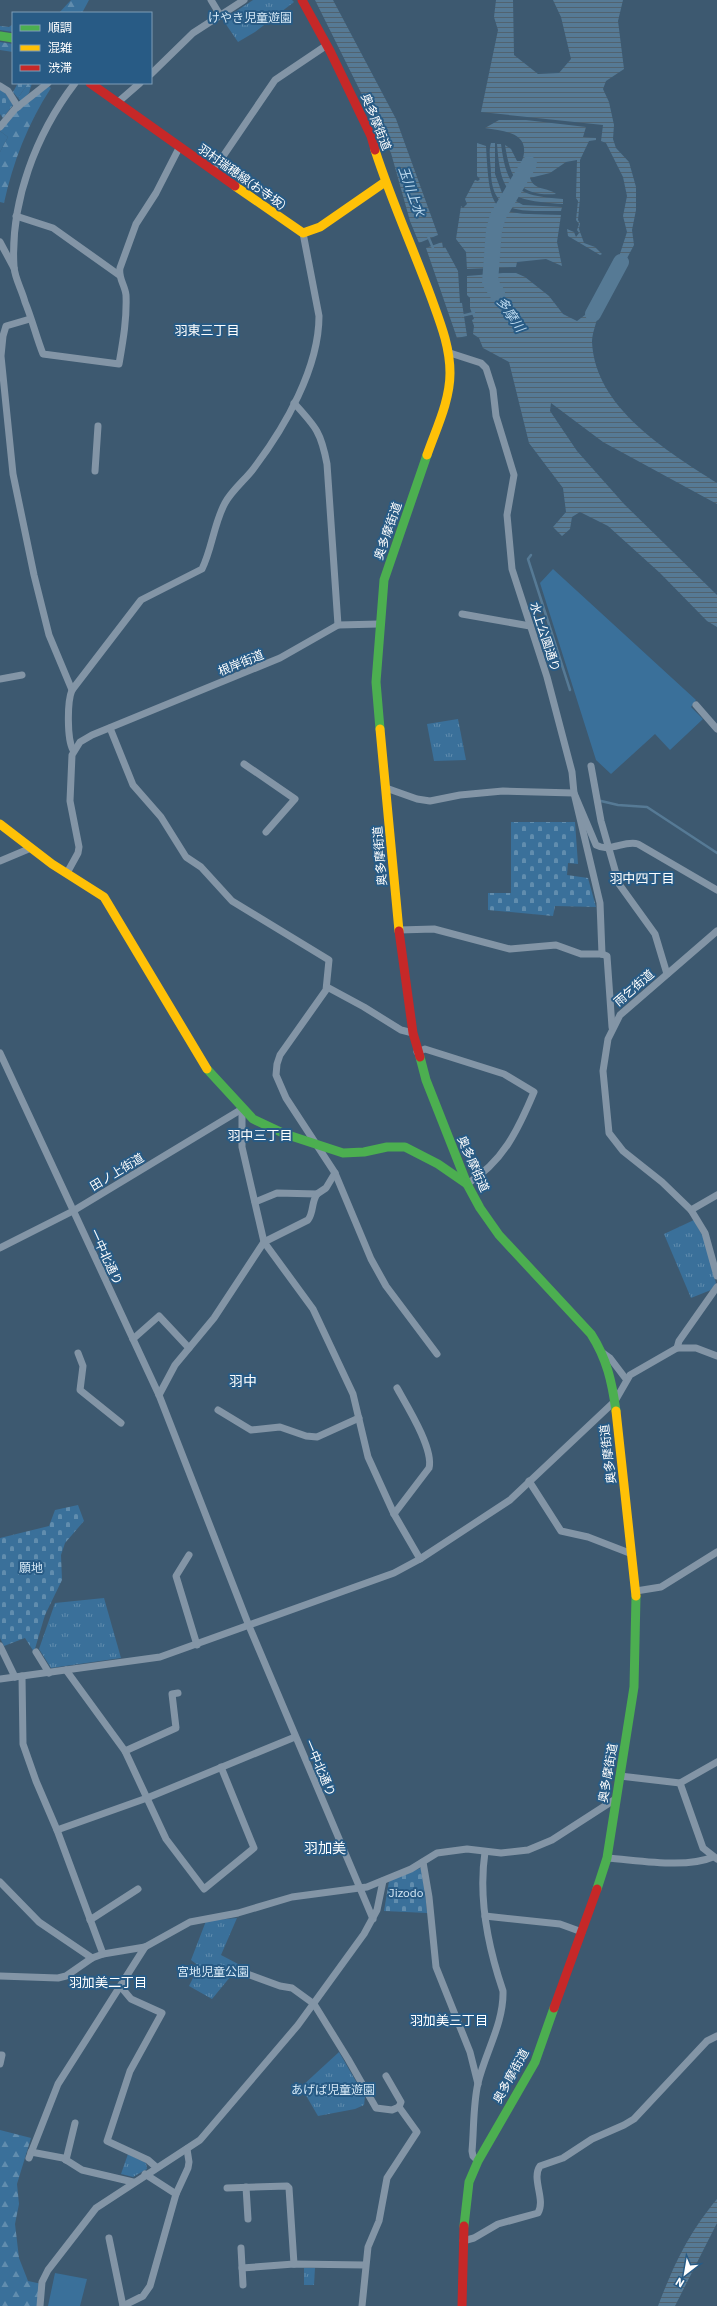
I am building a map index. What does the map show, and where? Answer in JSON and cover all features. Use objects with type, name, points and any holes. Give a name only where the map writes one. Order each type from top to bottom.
[{"type":"main road","name":"奥多摩街道","points":[[302,0],[327,45],[371,136],[385,182],[415,252],[450,353],[447,395],[386,573],[380,624],[376,691],[399,930],[417,1052],[467,1184],[480,1208],[499,1235],[591,1334],[603,1353],[610,1373],[615,1401],[636,1591],[634,1687],[620,1776],[614,1800],[607,1858],[535,2062],[478,2160],[467,2193],[463,2241],[462,2306]]},
{"type":"main road","points":[[0,36],[12,38]]},
{"type":"main road","name":"羽村瑞穂線(お寺坂)","points":[[91,84],[213,172],[296,230],[303,232]]},
{"type":"main road","points":[[303,232],[320,227],[385,182]]},
{"type":"main road","points":[[0,824],[31,848],[104,897],[203,1065],[242,1109],[265,1126],[319,1146],[343,1153],[355,1153],[387,1147],[405,1147],[426,1158],[467,1184]]},
{"type":"street","points":[[211,0],[220,15]]},
{"type":"street","points":[[152,73],[186,38],[244,0]]},
{"type":"street","points":[[213,172],[275,80],[327,45]]},
{"type":"street","points":[[0,127],[18,107],[47,84]]},
{"type":"street","points":[[14,268],[16,216],[27,175],[59,104],[74,84]]},
{"type":"street","points":[[117,103],[139,84]]},
{"type":"street","points":[[0,86],[8,91],[18,107]]},
{"type":"street","points":[[0,242],[14,268],[43,354],[119,364],[126,327],[126,294],[119,275],[120,268],[134,228],[156,193],[179,148]]},
{"type":"street","points":[[16,216],[53,228],[119,275]]},
{"type":"street","points":[[67,873],[79,847],[70,800],[73,750],[70,739],[69,700],[72,690],[141,600],[202,569],[225,502],[255,467],[294,403],[306,378],[318,343],[319,329],[318,308],[303,232]]},
{"type":"street","points":[[30,319],[6,326],[2,343],[2,363],[13,474],[44,618],[63,672],[72,690]]},
{"type":"street","name":"水上公園通り","points":[[450,353],[481,363],[486,368],[490,380],[496,416],[514,475],[507,515],[512,569],[552,694],[572,772],[574,793],[600,903],[602,954]]},
{"type":"street","points":[[294,403],[313,424],[323,440],[327,464],[338,626]]},
{"type":"street","points":[[95,471],[98,426]]},
{"type":"street","points":[[462,614],[530,626]]},
{"type":"street","name":"根岸街道","points":[[73,750],[84,739],[280,658],[338,626],[380,624]]},
{"type":"street","points":[[0,679],[22,675]]},
{"type":"street","points":[[696,705],[717,729]]},
{"type":"street","points":[[110,728],[133,785],[161,817],[186,857],[201,867],[232,901],[329,960],[327,987],[290,1039],[276,1064],[278,1080],[286,1098],[319,1146],[335,1173],[371,1259],[386,1286],[437,1354]]},
{"type":"street","points":[[244,764],[295,799],[266,832]]},
{"type":"street","points":[[591,766],[608,848],[618,884],[655,934],[667,974]]},
{"type":"street","points":[[386,788],[417,799],[430,801],[460,795],[502,790],[574,793],[578,798],[595,843],[599,847],[608,848],[629,843],[638,844],[717,890]]},
{"type":"street","points":[[0,861],[31,848]]},
{"type":"street","points":[[399,930],[434,929],[510,949],[556,945],[581,954],[602,954]]},
{"type":"street","name":"雨乞街道","points":[[612,1029],[620,1015],[717,931]]},
{"type":"street","name":"雨乞街道","points":[[602,954],[607,956],[612,1029]]},
{"type":"street","points":[[327,987],[364,1007],[401,1030],[413,1032]]},
{"type":"street","points":[[612,1029],[605,1050],[603,1071],[609,1133],[620,1148],[662,1182],[691,1210],[705,1233],[717,1276]]},
{"type":"street","points":[[417,1052],[425,1049],[504,1074],[534,1092],[502,1155],[491,1167],[467,1184]]},
{"type":"street","name":"一中北通り","points":[[0,1053],[159,1395],[249,1626],[373,1919]]},
{"type":"street","points":[[242,1109],[242,1147],[264,1242],[313,1309],[353,1394],[368,1457],[394,1514],[420,1559]]},
{"type":"street","name":"田ノ上街道","points":[[0,1248],[73,1211],[242,1109]]},
{"type":"street","points":[[159,1395],[176,1365],[214,1318],[264,1242],[308,1220],[312,1216],[313,1200],[317,1194],[326,1188],[335,1173]]},
{"type":"street","points":[[255,1202],[277,1193],[317,1194]]},
{"type":"street","points":[[691,1210],[717,1195]]},
{"type":"street","points":[[677,1348],[679,1341],[717,1287]]},
{"type":"street","points":[[133,1339],[159,1316],[189,1348]]},
{"type":"street","points":[[0,1679],[160,1658],[394,1573],[420,1559],[496,1510],[615,1401],[626,1379],[677,1348],[696,1348],[717,1356]]},
{"type":"street","points":[[78,1353],[83,1366],[80,1390],[121,1423]]},
{"type":"street","points":[[603,1353],[610,1358],[626,1379]]},
{"type":"street","points":[[394,1514],[429,1468],[431,1461],[415,1421],[397,1388]]},
{"type":"street","points":[[218,1410],[251,1430],[280,1427],[306,1436],[318,1437],[359,1418]]},
{"type":"street","points":[[529,1480],[561,1531],[588,1537],[632,1554]]},
{"type":"street","points":[[636,1591],[661,1587],[717,1552]]},
{"type":"street","points":[[189,1556],[176,1576],[197,1645]]},
{"type":"street","points":[[0,1646],[19,1677],[24,1744],[36,1781],[57,1830],[103,1954]]},
{"type":"street","points":[[36,1652],[49,1673]]},
{"type":"street","points":[[66,1670],[125,1751],[166,1839],[204,1888],[254,1848],[221,1767]]},
{"type":"street","points":[[125,1751],[176,1728],[172,1694],[178,1693]]},
{"type":"street","points":[[57,1830],[147,1798],[295,1737]]},
{"type":"street","points":[[620,1776],[680,1783],[717,1762]]},
{"type":"street","points":[[680,1783],[703,1848],[715,1858]]},
{"type":"street","points":[[0,1976],[58,1978],[66,1976],[92,1958],[103,1954],[145,1947],[190,1922],[238,1913],[292,1897],[368,1887],[442,1852],[467,1850],[485,1852],[514,1852],[540,1846],[563,1834],[614,1800]]},
{"type":"street","points":[[478,2160],[473,2156],[472,2151],[478,2084],[497,2028],[504,1998],[504,1991],[490,1948],[485,1916],[483,1873],[485,1852]]},
{"type":"street","points":[[607,1858],[672,1862],[715,1858]]},
{"type":"street","points":[[423,1862],[429,1897],[436,1967],[470,2052],[478,2084]]},
{"type":"street","points":[[40,2306],[42,2282],[48,2270],[66,2244],[96,2208],[145,2174],[187,2149],[207,2133],[314,2004],[373,1919],[377,1910],[383,1881]]},
{"type":"street","points":[[0,1882],[39,1922],[92,1958]]},
{"type":"street","points":[[90,1920],[138,1889]]},
{"type":"street","points":[[485,1916],[560,1924],[582,1932]]},
{"type":"street","points":[[133,2182],[82,2170],[66,2160],[30,2155],[58,2084],[145,1947]]},
{"type":"street","points":[[242,1972],[280,1986],[292,1988],[314,2004],[376,2108],[392,2110],[399,2107],[401,2102],[386,2076]]},
{"type":"street","points":[[121,1987],[131,1999],[162,2013],[130,2071],[107,2141],[148,2160],[156,2167]]},
{"type":"street","points":[[463,2241],[474,2238],[498,2224],[538,2213],[541,2202],[537,2174],[540,2166],[563,2158],[586,2142],[634,2119],[707,2041],[717,2036]]},
{"type":"street","points":[[0,2055],[2,2055],[0,2064]]},
{"type":"street","points":[[362,2306],[368,2247],[379,2221],[387,2178],[417,2132],[399,2107]]},
{"type":"street","points":[[66,2160],[75,2123]]},
{"type":"street","points":[[109,2238],[123,2306],[143,2296],[150,2286],[176,2194],[189,2162],[187,2149]]},
{"type":"street","points":[[145,2174],[176,2194]]},
{"type":"street","points":[[227,2188],[286,2186],[289,2188],[294,2264]]},
{"type":"street","points":[[246,2187],[248,2219]]},
{"type":"street","points":[[241,2248],[243,2285]]},
{"type":"street","points":[[242,2268],[294,2264],[365,2265]]},
{"type":"green space","points":[[71,0],[89,0],[83,12],[60,12]]},
{"type":"green space","name":"けやき児童遊園","points":[[253,0],[292,0],[294,2],[255,32],[238,42],[223,20]]},
{"type":"green space","points":[[12,25],[12,32],[0,30],[0,26],[9,27]]},
{"type":"green space","points":[[0,42],[12,44],[12,52],[0,50]]},
{"type":"green space","points":[[17,84],[27,84],[18,98],[13,92]]},
{"type":"green space","points":[[27,84],[32,84],[29,93],[21,102],[18,98]]},
{"type":"green space","points":[[48,86],[51,88],[35,115],[22,143],[4,203],[0,202],[0,152],[8,137],[0,131],[18,110]]},
{"type":"green space","points":[[0,89],[6,94],[13,105],[3,118],[0,114]]},
{"type":"green space","points":[[0,131],[8,137],[0,152]]},
{"type":"green space","points":[[553,569],[696,700],[691,707],[703,719],[670,750],[655,734],[611,774],[596,760],[540,583]]},
{"type":"green space","points":[[458,719],[466,760],[434,761],[427,724]]},
{"type":"green space","points":[[511,822],[575,822],[578,864],[568,863],[567,875],[588,878],[596,907],[555,906],[553,916],[488,910],[488,893],[511,893]]},
{"type":"green space","points":[[694,1220],[703,1237],[716,1283],[711,1290],[691,1298],[664,1234]]},
{"type":"green space","name":"願地","points":[[78,1505],[84,1521],[65,1543],[61,1555],[62,1580],[45,1615],[34,1652],[25,1638],[4,1646],[0,1638],[0,1538],[49,1526],[55,1510]]},
{"type":"green space","points":[[104,1598],[121,1658],[51,1668],[39,1649],[55,1603]]},
{"type":"green space","name":"Jizodo","points":[[423,1867],[427,1913],[384,1911],[389,1881]]},
{"type":"green space","name":"宮地児童公園","points":[[237,1918],[221,1955],[240,1965],[212,1999],[189,1986],[199,1966],[191,1960],[206,1921]]},
{"type":"green space","name":"あげば児童遊園","points":[[339,2052],[365,2097],[364,2105],[355,2109],[318,2116],[301,2087]]},
{"type":"green space","points":[[0,2130],[31,2138],[17,2184],[19,2204],[15,2224],[19,2258],[28,2281],[42,2284],[40,2306],[0,2306]]},
{"type":"green space","points":[[128,2154],[146,2163],[147,2169],[133,2177],[121,2174]]},
{"type":"green space","points":[[304,2268],[315,2268],[314,2285],[304,2285]]},
{"type":"green space","points":[[55,2273],[87,2279],[80,2306],[48,2306]]},
{"type":"water","points":[[315,0],[333,0],[396,119],[438,235],[419,243],[410,221],[391,153]]},
{"type":"water","points":[[496,0],[513,0],[514,55],[538,74],[559,73],[571,59],[561,17],[553,0],[623,0],[618,21],[624,69],[606,81],[603,89],[609,102],[614,125],[613,139],[616,148],[629,162],[636,187],[636,210],[632,230],[634,245],[624,264],[618,260],[627,232],[623,216],[627,196],[623,177],[606,143],[601,141],[603,125],[481,112],[498,30],[494,17]]},
{"type":"water","points":[[499,120],[526,120],[586,127],[583,137],[596,138],[596,140],[589,141],[580,160],[580,198],[578,220],[580,223],[579,229],[584,243],[595,247],[602,254],[600,255],[568,236],[567,229],[574,232],[576,237],[579,233],[577,230],[579,224],[576,220],[578,201],[576,198],[577,160],[566,162],[550,173],[530,178],[538,187],[556,194],[543,194],[524,188],[518,183],[513,175],[505,145],[511,149],[517,161],[522,161],[524,152],[523,144],[520,139],[508,132],[485,128]]},
{"type":"water","points":[[477,143],[486,146],[490,187],[493,199],[499,207],[521,214],[561,215],[557,242],[562,266],[546,259],[517,262],[516,267],[467,269],[466,252],[456,239],[461,206],[463,208],[467,204],[465,199],[475,180],[478,181],[480,179],[477,176]]},
{"type":"water","points":[[491,143],[495,143],[495,174],[502,193],[523,205],[562,207],[561,211],[514,209],[505,205],[498,198],[493,188],[490,154]]},
{"type":"water","points":[[497,144],[501,144],[507,172],[518,188],[536,195],[563,199],[563,204],[531,201],[512,193],[506,186],[502,176]]},
{"type":"water","points":[[442,242],[443,248],[445,247],[458,271],[460,303],[462,303],[467,336],[457,338],[426,248]]},
{"type":"water","points":[[516,273],[525,277],[549,296],[563,314],[577,321],[589,312],[598,315],[592,342],[596,366],[606,387],[620,407],[656,442],[717,483],[717,504],[603,442],[551,403],[550,411],[577,451],[624,504],[717,595],[717,627],[707,621],[660,573],[608,526],[580,512],[572,517],[570,529],[562,536],[553,527],[566,512],[563,488],[529,443],[509,362],[483,348],[479,338],[473,334],[474,326],[472,320],[474,319],[470,308],[470,298],[467,295],[467,276]]},
{"type":"water","points":[[717,2199],[717,2223],[675,2306],[658,2306],[670,2276],[690,2237]]},
{"type":"waterway","name":"多摩川","points":[[497,293],[490,282],[494,230],[498,216],[529,164]]},
{"type":"waterway","name":"玉川上水","points":[[428,236],[433,248]]},
{"type":"waterway","points":[[593,314],[621,262]]},
{"type":"waterway","name":"玉川上水","points":[[461,316],[474,313]]},
{"type":"waterway","points":[[531,555],[528,559],[570,690]]},
{"type":"waterway","points":[[601,801],[618,805],[647,807],[717,853]]},
{"type":"traffic: fast","points":[[0,36],[12,38]]},
{"type":"traffic: fast","points":[[380,729],[376,682],[384,580],[427,455]]},
{"type":"traffic: fast","points":[[420,1057],[426,1080],[467,1184],[480,1208],[499,1235],[591,1334],[597,1343],[608,1371],[616,1411]]},
{"type":"traffic: fast","points":[[207,1069],[253,1119],[285,1134],[343,1153],[364,1152],[387,1147],[405,1147],[438,1164],[467,1184]]},
{"type":"traffic: fast","points":[[597,1889],[607,1858],[634,1687],[636,1596]]},
{"type":"traffic: fast","points":[[464,2226],[469,2182],[478,2161],[535,2062],[554,2008]]},
{"type":"traffic: slow","points":[[375,150],[438,316],[444,334],[450,363],[448,394],[427,455]]},
{"type":"traffic: slow","points":[[235,186],[303,233],[320,227],[385,182]]},
{"type":"traffic: slow","points":[[380,729],[399,931]]},
{"type":"traffic: slow","points":[[0,824],[52,864],[104,897],[207,1069]]},
{"type":"traffic: slow","points":[[616,1411],[636,1596]]},
{"type":"traffic: jam","points":[[302,0],[330,51],[371,136],[375,150]]},
{"type":"traffic: jam","points":[[91,84],[235,186]]},
{"type":"traffic: jam","points":[[399,931],[413,1033],[420,1057]]},
{"type":"traffic: jam","points":[[554,2008],[597,1889]]},
{"type":"traffic: jam","points":[[462,2306],[464,2226]]},
{"type":"district","name":"羽東三丁目","points":[[207,330]]},
{"type":"district","name":"羽中四丁目","points":[[642,878]]},
{"type":"district","name":"羽中三丁目","points":[[260,1135]]},
{"type":"district","name":"羽中","points":[[243,1381]]},
{"type":"district","name":"羽加美","points":[[325,1848]]},
{"type":"district","name":"羽加美二丁目","points":[[108,1982]]},
{"type":"district","name":"羽加美三丁目","points":[[449,2020]]}]
